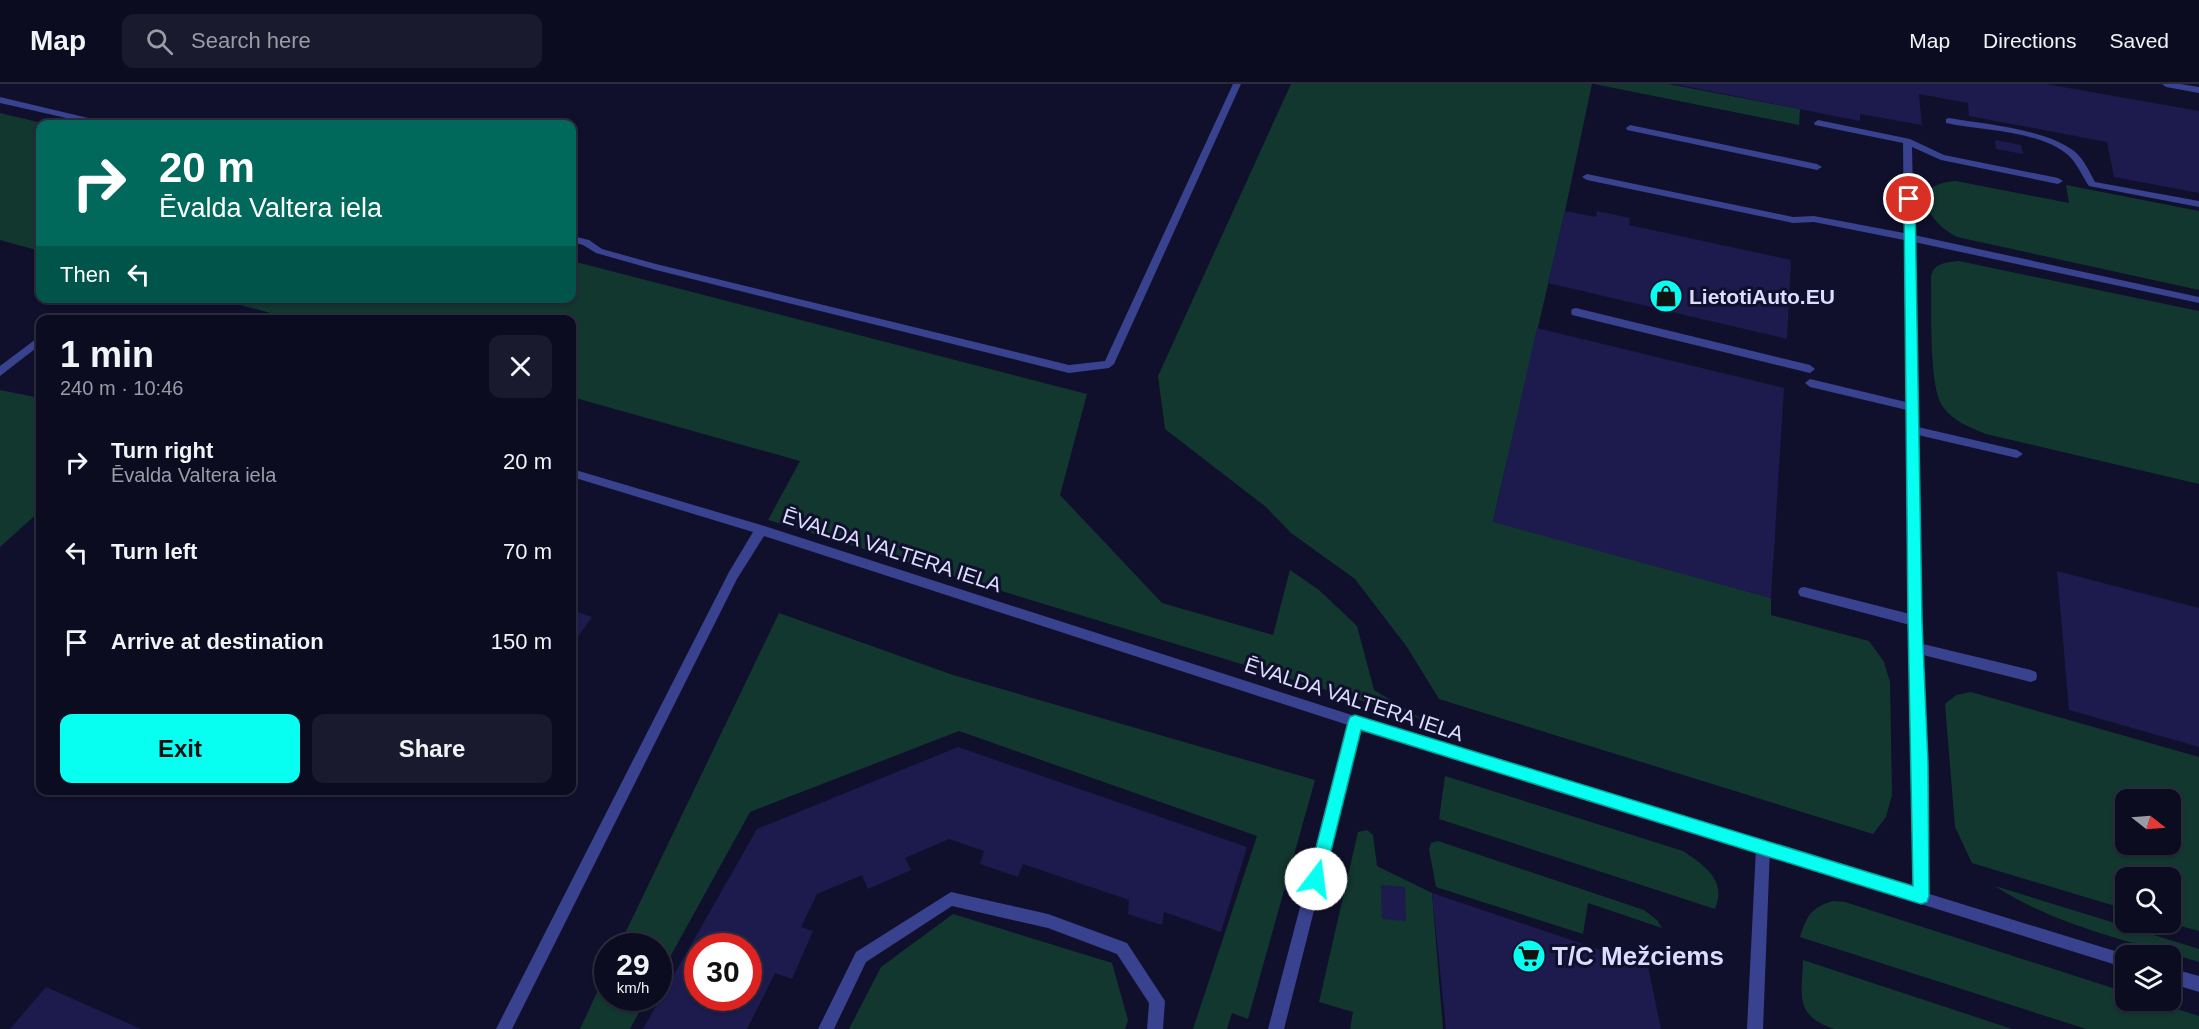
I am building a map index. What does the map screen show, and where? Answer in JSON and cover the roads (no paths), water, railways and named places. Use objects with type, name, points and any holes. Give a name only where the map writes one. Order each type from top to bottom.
[{"type":"street","points":[[576,240],[586,242],[599,251],[656,267],[1070,369],[1109,364],[1237,84]]},
{"type":"street","points":[[2166,84],[2199,90]]},
{"type":"street","points":[[0,100],[85,120]]},
{"type":"street","points":[[1949,121],[2056,144],[2070,153],[2092,184],[2199,204]]},
{"type":"street","points":[[1818,123],[1907,141],[1941,157],[2058,181]]},
{"type":"street","points":[[1630,128],[1817,167]]},
{"type":"street","points":[[1907,141],[1911,238],[1915,621],[1921,896]]},
{"type":"street","points":[[1587,177],[1793,220],[1814,219],[1911,238],[2199,300]]},
{"type":"street","points":[[1576,312],[1810,369]]},
{"type":"street","points":[[0,372],[36,342]]},
{"type":"street","points":[[1810,383],[1912,407]]},
{"type":"street","points":[[1914,430],[2017,454]]},
{"type":"street","name":"ĒVALDA VALTERA IELA","points":[[576,473],[761,530],[1355,722],[2115,958]]},
{"type":"street","points":[[504,1029],[733,576],[761,530]]},
{"type":"street","points":[[1804,592],[1915,621]]},
{"type":"street","points":[[1916,648],[2031,676]]},
{"type":"street","points":[[1276,1029],[1355,722]]},
{"type":"street","points":[[1755,1029],[1763,848]]},
{"type":"street","points":[[826,1029],[861,957],[951,899],[1048,921],[1122,948],[1157,1001],[1155,1029]]},
{"type":"street","points":[[2181,978],[2199,984]]},
{"type":"place","name":"LietotiAuto.EU","points":[[1666,296]]},
{"type":"place","name":"T/C Mežciems","points":[[1529,956]]}]
